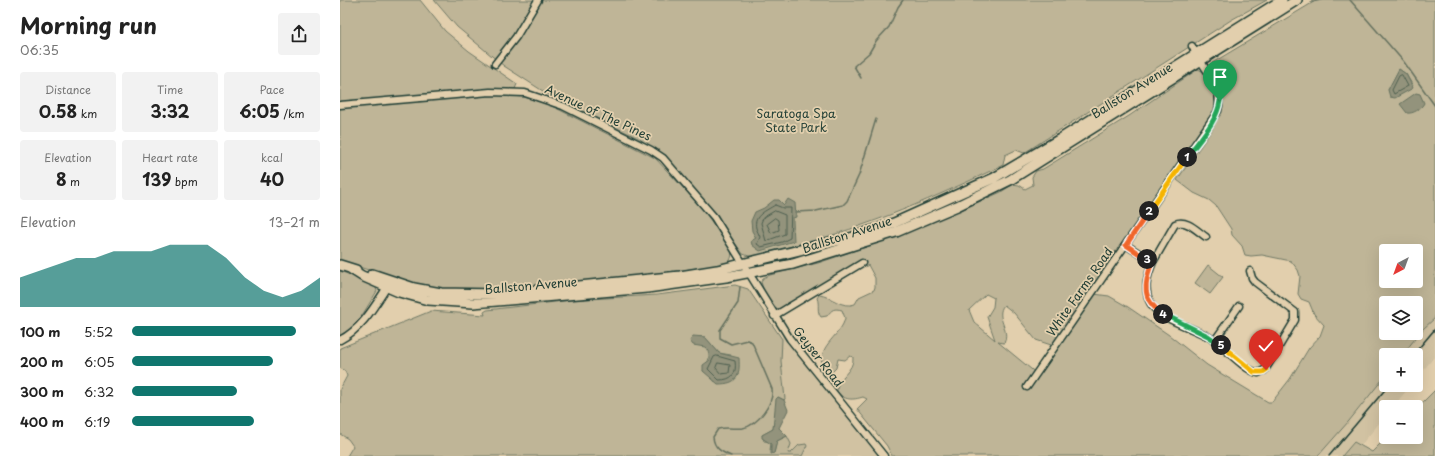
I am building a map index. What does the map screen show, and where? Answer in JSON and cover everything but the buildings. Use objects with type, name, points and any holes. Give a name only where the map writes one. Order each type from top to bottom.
[{"type":"highway","name":"Ballston Avenue","points":[[746,269],[894,224],[943,202],[1018,164],[1194,50],[1282,0]]},
{"type":"highway","name":"Ballston Avenue","points":[[340,265],[428,300],[473,303],[647,288],[746,269],[793,264],[869,241],[924,221],[1010,180],[1297,0]]},
{"type":"street","points":[[495,64],[516,37],[538,0]]},
{"type":"street","name":"White Farms Road","points":[[1027,387],[1218,111],[1220,101],[1217,88],[1194,50]]},
{"type":"street","name":"Avenue of The Pines","points":[[340,105],[490,92],[525,93],[563,106],[651,150],[663,158],[714,217],[746,269]]},
{"type":"street","points":[[1206,237],[1187,224],[1180,222],[1175,224],[1152,262],[1146,286],[1151,304],[1162,314],[1215,340],[1240,361],[1258,373],[1266,370],[1296,316],[1295,312],[1255,282],[1250,271]]},
{"type":"street","points":[[1126,245],[1152,262]]},
{"type":"street","points":[[774,316],[862,263]]},
{"type":"street","name":"Geyser Road","points":[[746,269],[774,316],[790,339],[884,456]]},
{"type":"street","points":[[340,340],[355,330],[364,321],[389,284]]},
{"type":"street","points":[[1215,340],[1239,306]]},
{"type":"shaded area","points":[[1435,303],[1435,356],[1423,371],[1423,348],[1397,348],[1407,340],[1423,340],[1423,322]]},
{"type":"shaded area","points":[[783,335],[880,456],[780,456],[776,348]]},
{"type":"shaded area","points":[[1379,365],[1379,392],[1405,392],[1399,400],[1379,400],[1379,423],[1352,456],[1301,456]]},
{"type":"green space","points":[[340,0],[420,0],[445,31],[469,51],[517,84],[515,89],[460,92],[461,98],[501,95],[524,97],[546,103],[655,158],[702,208],[730,248],[732,255],[730,261],[726,264],[633,277],[472,291],[420,285],[340,261]]},
{"type":"green space","name":"Saratoga Spa State Park","points":[[434,0],[1267,0],[1231,20],[1024,153],[1016,150],[1005,155],[1003,165],[927,200],[876,220],[823,238],[767,253],[749,256],[743,254],[707,204],[663,155],[638,138],[549,95],[504,66],[457,27]]},
{"type":"green space","points":[[1317,0],[1435,0],[1435,318],[1423,329],[1423,296],[1379,296],[1379,340],[1414,340],[1408,348],[1379,348],[1379,384],[1318,456],[892,456],[887,446],[857,409],[867,399],[863,397],[849,399],[843,397],[837,391],[839,382],[849,370],[853,362],[853,357],[850,356],[845,360],[838,359],[836,368],[832,372],[822,366],[823,352],[840,330],[845,318],[842,310],[837,309],[832,310],[827,316],[821,317],[817,298],[819,295],[841,304],[855,304],[859,297],[874,290],[875,287],[875,278],[868,265],[865,267],[860,261],[778,309],[772,304],[765,293],[761,282],[763,278],[818,263],[898,236],[1001,192],[1013,184],[1019,185],[1025,189],[1033,185],[1032,177],[1036,171],[1043,169],[1129,116],[1198,69],[1204,72],[1208,77],[1213,88],[1215,105],[1212,117],[1094,294],[1109,296],[1128,307],[1169,335],[1207,365],[1268,402],[1272,402],[1290,379],[1309,348],[1320,336],[1324,325],[1314,314],[1309,302],[1301,299],[1298,294],[1300,276],[1298,270],[1291,261],[1262,255],[1245,255],[1242,246],[1232,235],[1231,229],[1216,206],[1209,200],[1194,193],[1177,180],[1212,130],[1223,107],[1212,73],[1212,63]],"holes":[[[1399,69],[1406,74],[1413,86],[1388,90]],[[986,294],[994,298],[993,307],[987,317],[995,340],[974,322],[969,310]],[[1004,305],[1014,313],[1036,340],[1054,346],[1055,349],[1046,366],[1037,374],[998,342],[1004,343],[1006,338],[1006,333],[1001,319],[1001,310]]]},
{"type":"green space","points":[[1208,265],[1223,277],[1210,294],[1195,283]]},
{"type":"green space","points":[[340,271],[375,285],[377,291],[358,322],[340,338]]},
{"type":"green space","points":[[735,285],[748,289],[782,339],[781,361],[785,399],[784,400],[778,397],[773,429],[762,435],[764,441],[770,442],[770,450],[774,453],[777,441],[787,436],[791,444],[788,453],[791,453],[799,445],[806,444],[807,446],[802,456],[347,456],[353,446],[348,439],[340,434],[340,389],[347,376],[345,371],[340,368],[340,348],[431,311],[485,315],[484,312],[487,310],[572,300],[657,295]],"holes":[[[699,337],[705,337],[719,353],[731,355],[715,382],[710,375],[703,371],[709,357],[707,350]]]},
{"type":"green space","points":[[1435,390],[1435,456],[1342,456],[1354,442],[1372,452],[1380,444],[1423,444],[1423,402]]},
{"type":"water","points":[[1399,69],[1406,74],[1413,88],[1395,98],[1390,97],[1388,90]]},
{"type":"water","points":[[1416,93],[1420,94],[1424,103],[1417,111],[1407,113],[1400,104]]},
{"type":"water","points":[[788,199],[795,203],[796,217],[793,218],[794,241],[760,251],[752,245],[751,241],[756,238],[752,231],[751,221],[755,212],[764,208],[774,200],[779,200],[784,205]]},
{"type":"water","points":[[693,336],[705,337],[719,353],[739,358],[739,370],[734,381],[725,384],[718,384],[703,371],[703,365],[710,360],[709,351],[705,347],[693,345],[690,341]]},
{"type":"water","points":[[778,397],[784,400],[788,410],[779,428],[787,436],[777,441],[774,453],[771,454],[771,444],[762,438],[762,435],[773,429],[776,399]]},
{"type":"waterway","points":[[861,78],[854,66],[869,53],[876,41],[889,27],[898,7],[903,0]]},
{"type":"waterway","points":[[1311,2],[1321,0]]},
{"type":"waterway","points":[[1350,0],[1404,62],[1435,106]]},
{"type":"waterway","points":[[795,212],[816,211],[843,205],[847,201],[859,175],[876,119]]},
{"type":"waterway","points":[[731,456],[716,447],[713,437],[718,429],[743,428],[754,423],[768,407],[772,395],[772,389],[752,342],[747,340],[731,344],[720,338],[720,330],[738,303],[740,287]]},
{"type":"railway","points":[[1419,348],[1435,329]]},
{"type":"railway","points":[[1329,456],[1383,392]]},
{"type":"route","points":[[1220,101],[1218,111],[1209,126],[1126,245],[1152,262],[1147,279],[1146,292],[1154,308],[1162,314],[1217,341],[1254,372],[1258,373],[1266,370]]}]
